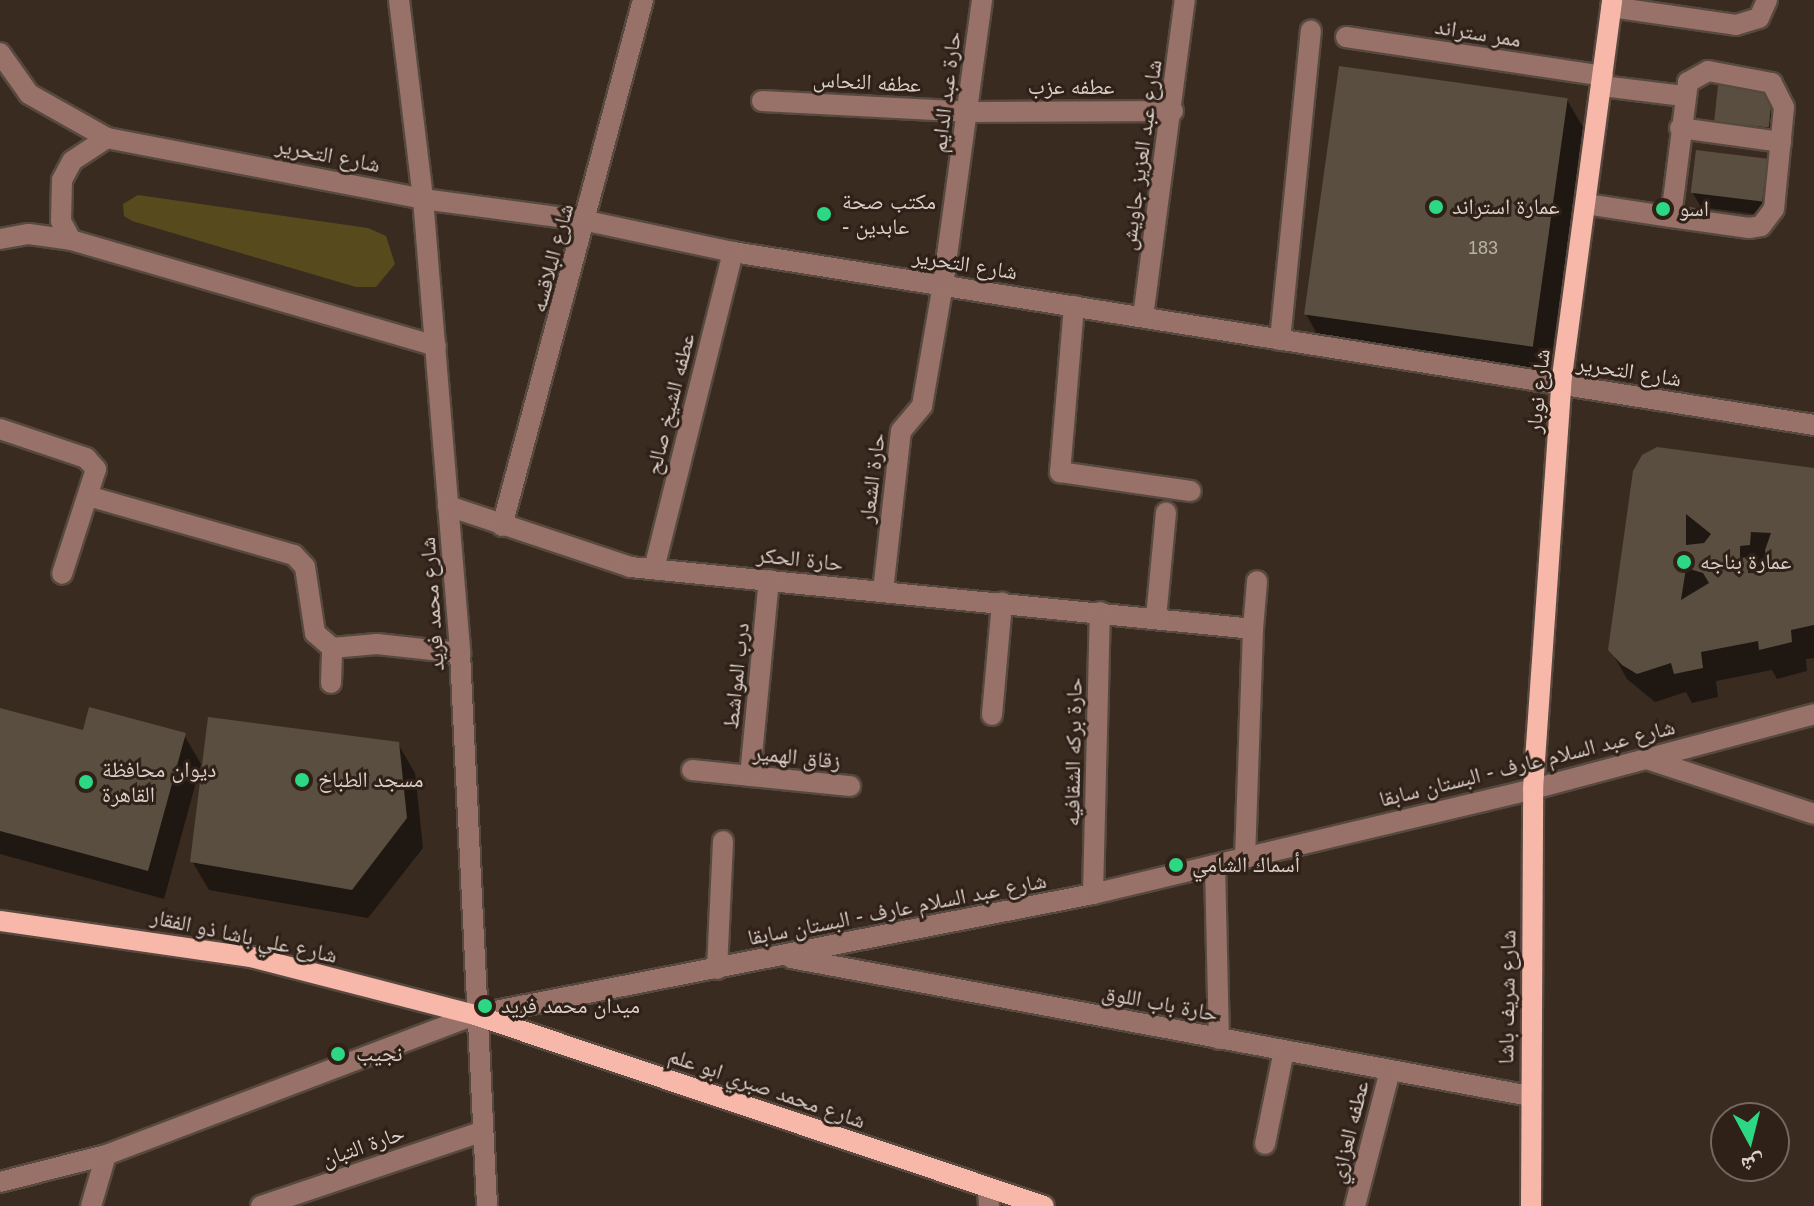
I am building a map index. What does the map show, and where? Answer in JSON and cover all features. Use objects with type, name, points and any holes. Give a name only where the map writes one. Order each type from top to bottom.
[{"type":"main road","name":"شارع نوبار","points":[[1533,789],[1561,384],[1612,4]]},
{"type":"main road","name":"شارع شريف باشا","points":[[1531,1206],[1533,789]]},
{"type":"main road","name":"شارع علي باشا ذو الفقار","points":[[0,921],[251,957],[475,1015]]},
{"type":"main road","name":"شارع محمد صبري ابو علم","points":[[475,1015],[989,1197],[1044,1206]]},
{"type":"street","name":"شارع محمد فريد","points":[[399,0],[423,199],[460,653],[475,1015],[487,1206]]},
{"type":"street","name":"شارع البلاقسه","points":[[502,526],[587,221],[643,0]]},
{"type":"street","name":"حارة عبد الدايم","points":[[943,285],[982,0]]},
{"type":"street","name":"شارع عبد العزيز جاويش","points":[[1143,317],[1173,111],[1185,0]]},
{"type":"street","points":[[1612,4],[1736,25],[1759,18],[1767,0]]},
{"type":"street","points":[[1280,340],[1311,31]]},
{"type":"street","name":"ممر ستراند","points":[[1346,37],[1683,96]]},
{"type":"street","name":"شارع التحرير","points":[[0,53],[29,94],[107,138],[423,199],[587,221],[733,252],[1814,425]]},
{"type":"street","points":[[1586,204],[1671,217],[1761,226],[1774,209],[1784,107],[1772,83],[1708,71],[1696,75],[1683,96],[1671,217]]},
{"type":"street","name":"عطفه النحاس","points":[[762,101],[969,112]]},
{"type":"street","name":"عطفه عزب","points":[[969,112],[1173,111]]},
{"type":"street","points":[[1680,128],[1781,142]]},
{"type":"street","points":[[71,240],[61,221],[62,180],[72,161],[107,138]]},
{"type":"street","points":[[0,239],[29,234],[71,240],[436,346]]},
{"type":"street","name":"عطفه الشيخ صالح","points":[[654,569],[733,252]]},
{"type":"street","name":"حارة الشعار","points":[[883,591],[901,431],[922,406],[943,285]]},
{"type":"street","points":[[1074,306],[1060,472],[1191,491]]},
{"type":"street","points":[[0,429],[92,461],[95,476],[62,574]]},
{"type":"street","points":[[88,496],[294,555],[305,567],[315,633],[332,648],[377,644],[460,653]]},
{"type":"street","name":"حارة الحكر","points":[[448,506],[601,560],[654,569],[1253,629]]},
{"type":"street","points":[[1156,618],[1166,512]]},
{"type":"street","name":"درب المواشط","points":[[750,776],[769,580]]},
{"type":"street","points":[[1245,858],[1257,581]]},
{"type":"street","points":[[992,715],[1002,602]]},
{"type":"street","name":"حارة بركه الشقافيه","points":[[1093,894],[1100,612]]},
{"type":"street","points":[[331,683],[332,648]]},
{"type":"street","name":"شارع عبد السلام عارف - البستان سابقا","points":[[0,1182],[106,1155],[475,1015],[1093,894],[1533,789],[1814,714]]},
{"type":"street","points":[[1646,759],[1814,814]]},
{"type":"street","name":"زقاق الهمير","points":[[692,770],[850,786]]},
{"type":"street","points":[[717,969],[723,841]]},
{"type":"street","points":[[1215,865],[1219,1039]]},
{"type":"street","name":"حارة باب اللوق","points":[[780,957],[1530,1096]]},
{"type":"street","points":[[1265,1144],[1284,1051]]},
{"type":"street","name":"عطفه العزازي","points":[[1355,1206],[1390,1071]]},
{"type":"street","name":"حارة التبان","points":[[261,1206],[481,1132]]},
{"type":"street","points":[[91,1206],[106,1155]]},
{"type":"shaded area","points":[[138,195],[368,228],[386,236],[395,264],[376,287],[356,287],[132,221],[124,216],[123,204]]},
{"type":"building","name":"عمارة استراند","points":[[1339,66],[1568,98],[1533,347],[1304,315]]},
{"type":"building","points":[[1718,85],[1773,91],[1769,128],[1714,122]]},
{"type":"building","points":[[1696,150],[1767,159],[1762,201],[1691,193]]},
{"type":"building","name":"عمارة بناجه","points":[[1657,447],[1814,468],[1814,625],[1791,630],[1792,642],[1759,650],[1758,641],[1701,652],[1703,668],[1674,674],[1671,663],[1637,674],[1622,665],[1608,650],[1633,471],[1642,455]],"holes":[[[1686,514],[1711,534],[1704,543],[1686,545]],[[1751,532],[1771,533],[1765,550],[1768,572],[1748,573],[1748,557],[1740,558],[1740,546],[1750,545]],[[1686,568],[1703,573],[1709,583],[1681,600]]]},
{"type":"building","name":"ديوان محافظة القاهرة","points":[[89,707],[186,733],[148,871],[0,831],[0,708],[83,730]]},
{"type":"building","name":"مسجد الطباخ","points":[[208,717],[399,742],[407,818],[352,890],[190,862]]},
{"type":"place","name":"عمارة استراند","points":[[1436,207]]},
{"type":"place","name":"اسو","points":[[1663,209]]},
{"type":"place","name":"مكتب صحة - عابدين","points":[[824,214]]},
{"type":"place","name":"عمارة بناجه","points":[[1684,562]]},
{"type":"place","name":"مسجد الطباخ","points":[[302,780]]},
{"type":"place","name":"ديوان محافظة القاهرة","points":[[86,782]]},
{"type":"place","name":"أسماك الشامي","points":[[1176,865]]},
{"type":"place","name":"ميدان محمد فريد","points":[[485,1006]]},
{"type":"place","name":"نجيب","points":[[338,1054]]}]
